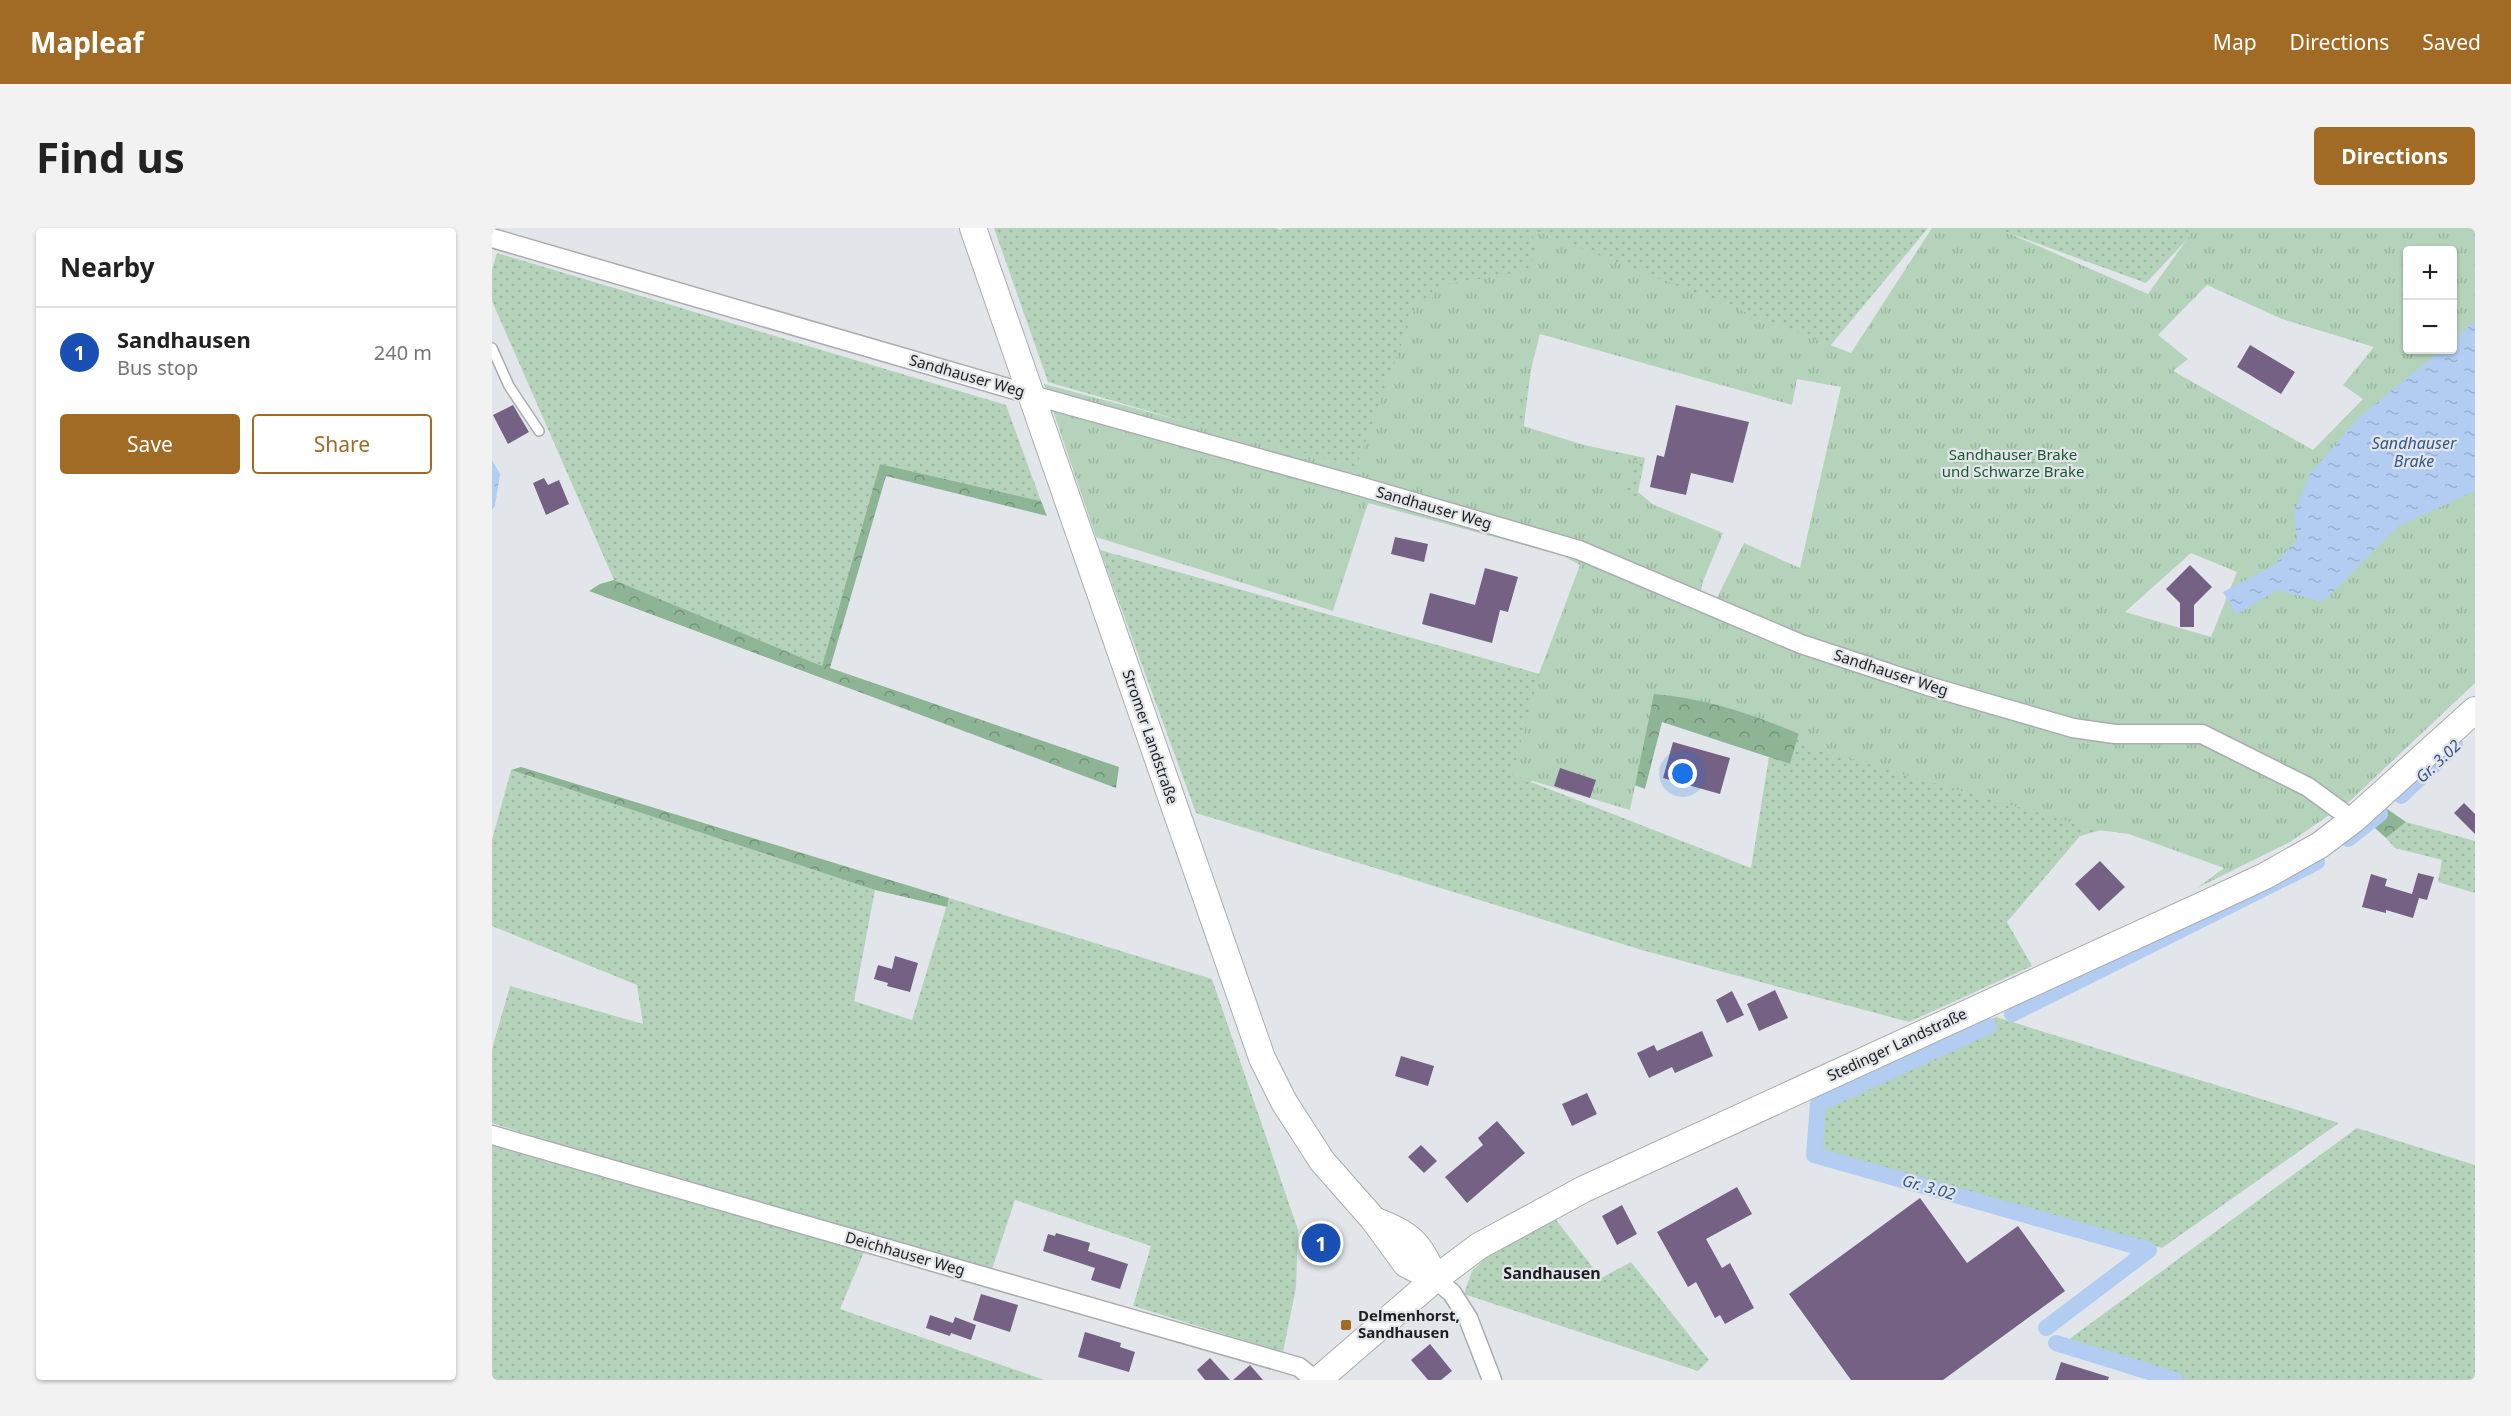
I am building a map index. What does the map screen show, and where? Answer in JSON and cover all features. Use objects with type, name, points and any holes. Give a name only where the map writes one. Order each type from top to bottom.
[{"type":"main road","name":"Stromer Landstraße","points":[[974,228],[1262,1058],[1284,1102],[1322,1161],[1374,1220],[1406,1264],[1435,1279]]},
{"type":"main road","name":"Stedinger Landstraße","points":[[1317,1380],[1435,1279],[1491,1238],[1584,1190],[2265,876],[2320,845],[2353,820],[2475,710]]},
{"type":"street","name":"Sandhauser Weg","points":[[492,238],[1032,395],[1580,550],[1801,644],[1928,686],[2050,722],[2094,733],[2202,734],[2308,787],[2353,820]]},
{"type":"street","name":"Deichhauser Weg","points":[[492,1135],[1299,1367],[1317,1380]]},
{"type":"street","points":[[1435,1279],[1452,1293],[1468,1318],[1492,1380]]},
{"type":"lane","points":[[492,348],[509,386],[539,431]]},
{"type":"green space","points":[[994,228],[1276,228],[1281,230],[1282,228],[1928,228],[1821,357],[1537,322],[1523,432],[1645,458],[1638,492],[1680,527],[1712,544],[1700,594],[1578,535],[1048,382]]},
{"type":"green space","name":"Sandhauser Brake und Schwarze Brake","points":[[1529,228],[1851,353],[1932,228],[1997,228],[2148,294],[2195,228],[2475,228],[2475,683],[2351,800],[2290,842],[2197,888],[2224,868],[2129,834],[2098,830],[1805,746],[1800,742],[1802,735],[1730,708],[1692,699],[1654,694],[1630,810],[1512,775],[1540,671],[1580,565],[1561,555],[1368,503],[1333,611],[1096,537],[1044,384],[1356,467],[1418,299],[1432,299],[1437,286],[1527,271],[1538,249]],"holes":[[[2207,285],[2282,319],[2374,347],[2343,385],[2363,399],[2313,450],[2173,371],[2188,359],[2158,335]],[[1540,334],[1792,405],[1797,379],[1841,387],[1800,568],[1744,543],[1716,600],[1699,591],[1723,533],[1625,493],[1638,462],[1517,424]],[[2191,553],[2237,572],[2211,637],[2125,612]]]},
{"type":"green space","points":[[1995,228],[2198,228],[2146,283]]},
{"type":"green space","points":[[497,253],[1006,405],[1041,501],[880,464],[822,666],[614,580],[492,301],[492,270]]},
{"type":"green space","points":[[880,464],[1041,501],[1047,516],[886,476],[830,668],[1119,767],[1116,788],[589,591],[600,584],[614,580],[822,666]]},
{"type":"green space","points":[[1100,550],[1554,678],[1531,782],[1751,868],[1769,757],[1790,764],[1815,679],[2122,824],[2080,836],[2007,922],[2032,966],[1909,1022],[1642,950],[1196,813]]},
{"type":"green space","points":[[1554,678],[1815,679],[1790,764],[1662,722],[1645,789],[1539,749]]},
{"type":"green space","points":[[521,767],[949,898],[947,907],[875,890],[511,770]]},
{"type":"green space","points":[[511,770],[875,890],[854,1001],[912,1020],[949,898],[1212,979],[1298,1230],[1296,1287],[1283,1352],[1133,1306],[1151,1246],[1015,1200],[990,1275],[868,1242],[492,1123],[492,1049],[510,986],[643,1024],[637,985],[492,926],[492,840]]},
{"type":"green space","points":[[2380,804],[2406,822],[2386,838],[2365,819]]},
{"type":"green space","points":[[2406,822],[2475,841],[2475,893],[2438,882],[2442,860],[2395,848],[2386,838]]},
{"type":"green space","points":[[1996,1017],[2339,1123],[2162,1248],[1820,1152],[1824,1098]]},
{"type":"green space","points":[[2357,1128],[2475,1165],[2475,1380],[2156,1380],[2057,1348]]},
{"type":"green space","points":[[492,1146],[864,1252],[840,1309],[1045,1380],[492,1380]]},
{"type":"green space","points":[[1553,1216],[1601,1278],[1631,1262],[1709,1360],[1698,1371],[1464,1294],[1472,1271],[1491,1253]]},
{"type":"water","name":"Sandhauser Brake","points":[[2475,321],[2475,491],[2398,526],[2323,602],[2277,590],[2236,615],[2223,592],[2272,566],[2297,540],[2294,512],[2310,474],[2358,418],[2436,354],[2457,354],[2457,337]]},
{"type":"water","points":[[492,460],[500,474],[495,506],[492,510]]},
{"type":"building","points":[[2250,345],[2295,372],[2281,394],[2237,367]]},
{"type":"building","points":[[513,405],[529,432],[508,444],[493,415]]},
{"type":"building","points":[[1676,405],[1749,422],[1733,483],[1691,473],[1686,495],[1650,487],[1657,455],[1664,457]]},
{"type":"building","points":[[544,478],[548,485],[559,480],[569,504],[546,515],[533,483]]},
{"type":"building","points":[[1395,537],[1428,544],[1424,562],[1391,554]]},
{"type":"building","points":[[2190,565],[2212,587],[2194,605],[2194,627],[2180,627],[2180,603],[2166,589]]},
{"type":"building","points":[[1485,568],[1518,577],[1508,612],[1500,610],[1492,643],[1422,624],[1430,593],[1475,605]]},
{"type":"building","points":[[1673,742],[1730,758],[1720,794],[1663,778]]},
{"type":"building","points":[[1560,768],[1596,780],[1590,798],[1554,786]]},
{"type":"building","points":[[2464,803],[2475,814],[2475,834],[2454,813]]},
{"type":"building","points":[[2100,861],[2125,887],[2099,911],[2075,884]]},
{"type":"building","points":[[2418,873],[2434,877],[2427,900],[2419,898],[2413,918],[2386,910],[2386,913],[2362,907],[2371,874],[2387,879],[2385,886],[2412,894]]},
{"type":"building","points":[[895,956],[918,963],[910,992],[887,986],[888,983],[874,979],[878,965],[892,969]]},
{"type":"building","points":[[1775,990],[1788,1018],[1759,1031],[1747,1004]]},
{"type":"building","points":[[1732,991],[1744,1015],[1727,1023],[1716,1000]]},
{"type":"building","points":[[1702,1031],[1713,1056],[1675,1073],[1672,1067],[1649,1078],[1637,1053],[1654,1045],[1657,1051]]},
{"type":"building","points":[[1401,1056],[1434,1066],[1428,1086],[1395,1076]]},
{"type":"building","points":[[1587,1093],[1597,1114],[1572,1126],[1562,1104]]},
{"type":"building","points":[[1497,1121],[1525,1153],[1467,1203],[1445,1177],[1483,1145],[1478,1138]]},
{"type":"building","points":[[1421,1145],[1437,1161],[1424,1173],[1408,1157]]},
{"type":"building","points":[[1737,1187],[1752,1214],[1706,1239],[1722,1268],[1730,1263],[1754,1308],[1725,1324],[1720,1315],[1715,1318],[1696,1282],[1688,1287],[1657,1232]]},
{"type":"building","points":[[1920,1198],[1967,1263],[2018,1226],[2065,1291],[1943,1380],[1851,1380],[1789,1294]]},
{"type":"building","points":[[1622,1205],[1637,1234],[1617,1245],[1602,1216]]},
{"type":"building","points":[[1056,1233],[1090,1243],[1088,1251],[1128,1264],[1120,1289],[1091,1280],[1095,1268],[1043,1251],[1048,1234],[1055,1236]]},
{"type":"building","points":[[981,1294],[1018,1305],[1010,1332],[973,1320]]},
{"type":"building","points":[[930,1315],[953,1323],[955,1317],[976,1325],[971,1340],[926,1328]]},
{"type":"building","points":[[1085,1332],[1121,1343],[1120,1347],[1135,1352],[1129,1372],[1078,1357]]},
{"type":"building","points":[[1430,1344],[1452,1371],[1441,1380],[1428,1380],[1411,1360]]},
{"type":"building","points":[[1210,1358],[1230,1380],[1205,1380],[1197,1370]]},
{"type":"building","points":[[2061,1362],[2109,1377],[2108,1380],[2055,1380]]},
{"type":"building","points":[[1250,1365],[1263,1380],[1233,1380]]},
{"type":"waterway","name":"Gr. 3.02","points":[[2401,796],[2455,745]]},
{"type":"waterway","name":"Gr. 3.02","points":[[2348,839],[2380,814]]},
{"type":"waterway","name":"Gr. 3.02","points":[[2012,1014],[2317,862]]},
{"type":"waterway","name":"Gr. 3.02","points":[[1989,1026],[1818,1104],[1814,1155],[2149,1250],[2046,1328]]},
{"type":"waterway","name":"Gr. 3.02","points":[[2056,1343],[2175,1380]]},
{"type":"place","name":"Sandhausen","points":[[1321,1243]]},
{"type":"place","name":"Delmenhorst, Sandhausen","points":[[1346,1325]]},
{"type":"district","name":"Sandhausen","points":[[1552,1273]]}]
